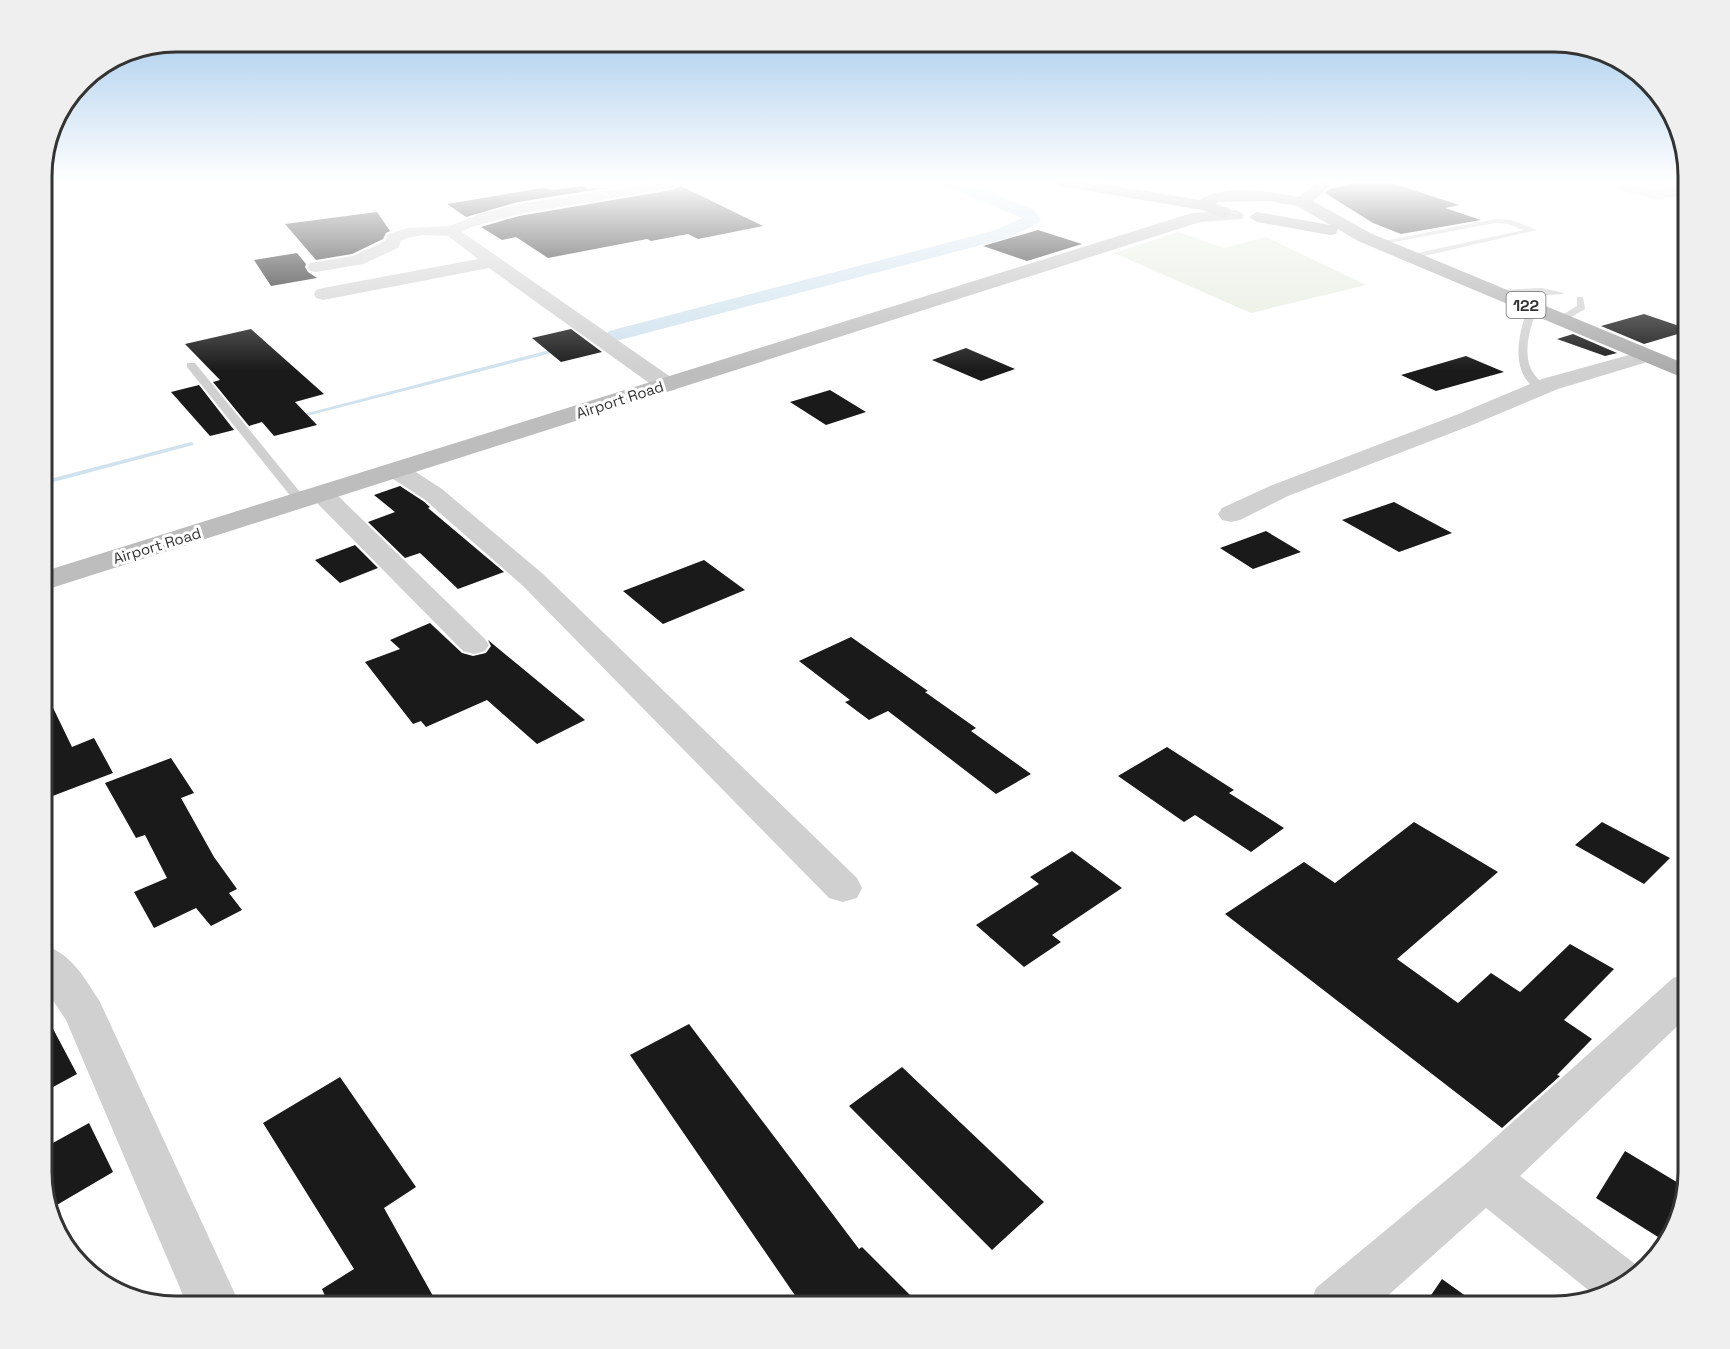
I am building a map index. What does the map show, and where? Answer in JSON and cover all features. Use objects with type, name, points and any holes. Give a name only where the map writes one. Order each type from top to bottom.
[{"type":"main road","name":"Airport Road","points":[[53,579],[667,385],[1103,244]]},
{"type":"main road","name":"122","points":[[1380,244],[1678,369]]},
{"type":"street","points":[[316,267],[367,257],[392,244]]},
{"type":"street","points":[[467,244],[667,385]]},
{"type":"street","points":[[323,294],[492,262]]},
{"type":"street","points":[[1231,514],[1279,491],[1542,388],[1647,356]]},
{"type":"street","points":[[396,470],[433,494],[533,580],[843,888]]},
{"type":"street","points":[[311,497],[474,645]]},
{"type":"street","points":[[53,969],[63,977],[85,1014],[210,1296]]},
{"type":"street","points":[[1348,1296],[1485,1178],[1678,999]]},
{"type":"street","points":[[1485,1178],[1616,1279]]},
{"type":"lane","points":[[1443,244],[1454,248]]},
{"type":"lane","points":[[1411,257],[1472,244]]},
{"type":"lane","points":[[1500,293],[1542,291],[1560,293]]},
{"type":"lane","points":[[1560,320],[1582,307],[1580,298]]},
{"type":"lane","points":[[1533,308],[1528,318],[1523,350],[1527,371],[1542,388]]},
{"type":"lane","points":[[191,365],[311,497]]},
{"type":"shaded area","points":[[1142,244],[1212,244],[1224,248],[1239,244],[1280,244],[1366,285],[1251,313],[1114,253]]},
{"type":"building","points":[[302,244],[373,244],[352,254],[316,260]]},
{"type":"building","points":[[527,244],[621,244],[548,258]]},
{"type":"building","points":[[990,244],[1082,244],[1027,261],[983,246]]},
{"type":"building","points":[[297,253],[306,264],[308,272],[317,278],[271,286],[254,260]]},
{"type":"building","points":[[1644,314],[1678,326],[1678,334],[1644,344],[1601,326]]},
{"type":"building","points":[[251,329],[324,394],[295,402],[317,425],[274,436],[262,422],[249,426],[213,382],[220,380],[185,344]]},
{"type":"building","points":[[571,329],[602,352],[561,362],[532,338]]},
{"type":"building","points":[[1573,334],[1617,353],[1605,356],[1557,339]]},
{"type":"building","points":[[966,348],[1015,369],[981,381],[932,360]]},
{"type":"building","points":[[1466,356],[1504,372],[1436,391],[1401,375]]},
{"type":"building","points":[[199,385],[234,430],[210,436],[171,392]]},
{"type":"building","points":[[830,390],[866,412],[826,425],[790,402]]},
{"type":"building","points":[[400,486],[423,501],[430,507],[428,508],[504,572],[458,589],[420,553],[405,558],[368,522],[395,512],[374,495]]},
{"type":"building","points":[[1394,502],[1452,533],[1399,552],[1342,520]]},
{"type":"building","points":[[1266,531],[1301,552],[1253,569],[1220,548]]},
{"type":"building","points":[[355,545],[378,568],[340,583],[315,560]]},
{"type":"building","points":[[704,560],[745,590],[663,624],[623,591]]},
{"type":"building","points":[[430,623],[462,653],[473,656],[486,653],[491,646],[488,640],[585,720],[537,744],[487,700],[426,727],[421,721],[413,724],[365,662],[400,649],[390,640]]},
{"type":"building","points":[[851,637],[928,691],[925,692],[976,728],[971,731],[1031,774],[996,794],[888,711],[869,720],[845,702],[850,700],[799,661]]},
{"type":"building","points":[[53,708],[72,747],[94,738],[113,773],[53,796]]},
{"type":"building","points":[[1167,747],[1234,790],[1229,793],[1284,828],[1251,852],[1195,815],[1184,822],[1118,776]]},
{"type":"building","points":[[171,758],[194,793],[181,798],[214,857],[237,889],[229,893],[242,910],[211,926],[196,908],[154,928],[134,892],[167,878],[145,835],[136,838],[105,783]]},
{"type":"building","points":[[1414,822],[1498,872],[1397,959],[1458,1003],[1491,973],[1520,992],[1570,944],[1614,969],[1564,1020],[1592,1039],[1557,1075],[1560,1076],[1502,1128],[1225,914],[1304,862],[1335,883]]},
{"type":"building","points":[[1602,822],[1670,858],[1644,884],[1575,845]]},
{"type":"building","points":[[1072,851],[1122,888],[1052,935],[1061,942],[1024,967],[976,925],[1039,884],[1030,877]]},
{"type":"building","points":[[689,1024],[859,1249],[862,1247],[911,1296],[795,1296],[630,1055]]},
{"type":"building","points":[[53,1029],[77,1074],[53,1087]]},
{"type":"building","points":[[902,1067],[1044,1202],[992,1250],[849,1106]]},
{"type":"building","points":[[340,1077],[416,1187],[384,1208],[433,1296],[325,1296],[322,1289],[354,1269],[263,1123]]},
{"type":"building","points":[[89,1123],[113,1172],[57,1205],[53,1180],[53,1143]]},
{"type":"building","points":[[1625,1151],[1677,1182],[1671,1212],[1659,1237],[1596,1198]]},
{"type":"building","points":[[1442,1279],[1466,1296],[1430,1296]]},
{"type":"waterway","points":[[616,335],[964,244]]},
{"type":"waterway","points":[[295,417],[561,349]]},
{"type":"waterway","points":[[53,480],[191,444]]}]
